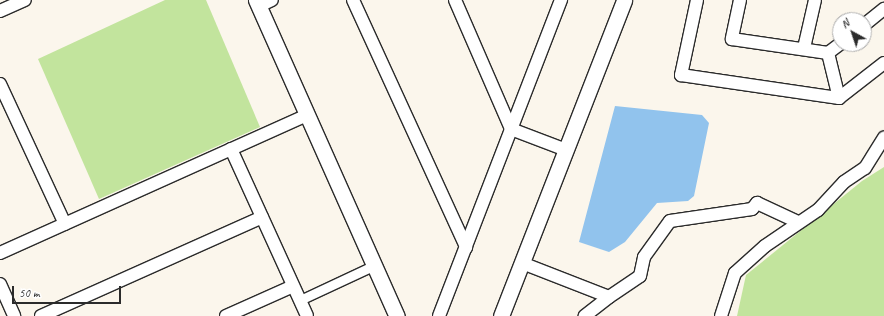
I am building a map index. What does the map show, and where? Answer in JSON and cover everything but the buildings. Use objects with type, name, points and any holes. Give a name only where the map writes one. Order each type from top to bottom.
[{"type":"street","points":[[0,11],[25,0]]},
{"type":"street","points":[[353,0],[466,247]]},
{"type":"street","points":[[455,0],[512,128],[566,150]]},
{"type":"street","points":[[501,316],[624,0]]},
{"type":"street","points":[[697,0],[681,75],[839,98],[884,63]]},
{"type":"street","points":[[740,0],[732,39],[804,48],[828,53],[832,50]]},
{"type":"street","points":[[804,48],[816,0]]},
{"type":"street","points":[[262,2],[307,114],[397,316]]},
{"type":"street","points":[[439,316],[512,128],[558,2]]},
{"type":"street","points":[[872,19],[884,9]]},
{"type":"street","points":[[828,53],[839,98]]},
{"type":"street","points":[[0,84],[65,224]]},
{"type":"street","points":[[0,254],[307,114]]},
{"type":"street","points":[[721,316],[735,273],[765,246],[798,222],[818,210],[844,182],[865,168],[884,138]]},
{"type":"street","points":[[231,149],[307,316]]},
{"type":"street","points":[[586,316],[640,276],[644,257],[670,222],[752,209],[757,203],[798,222]]},
{"type":"street","points":[[41,316],[262,217]]},
{"type":"street","points":[[522,263],[609,298]]},
{"type":"street","points":[[300,300],[375,265]]},
{"type":"street","points":[[0,284],[14,316]]},
{"type":"street","points":[[226,316],[293,286]]},
{"type":"green space","points":[[165,0],[206,0],[260,127],[99,199],[38,59]]},
{"type":"green space","points":[[884,167],[884,316],[737,316],[746,275],[862,181]]},
{"type":"water","points":[[615,106],[702,115],[709,123],[694,196],[688,201],[657,203],[625,242],[609,252],[579,242]]}]
